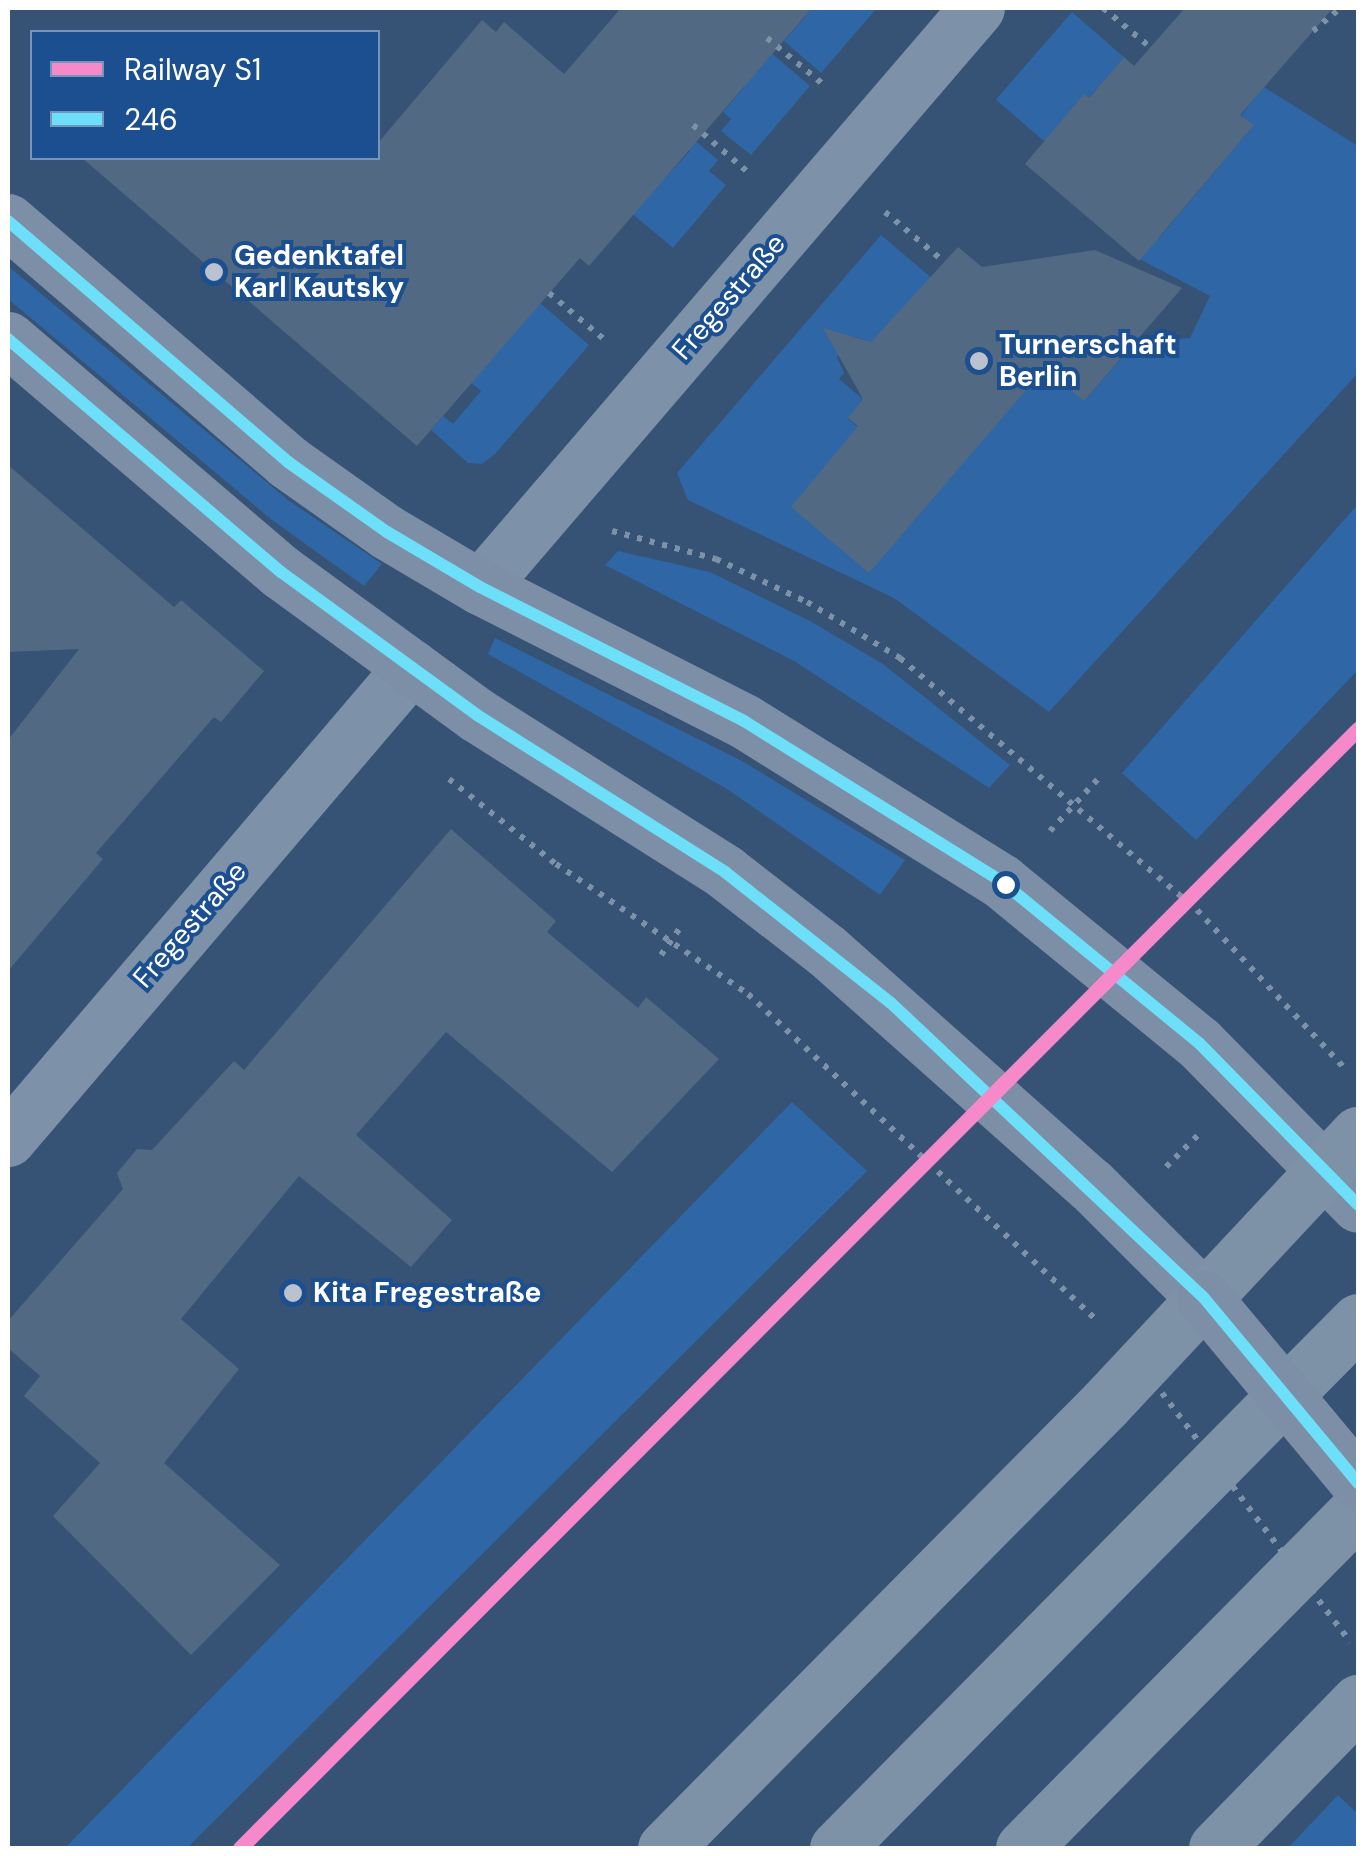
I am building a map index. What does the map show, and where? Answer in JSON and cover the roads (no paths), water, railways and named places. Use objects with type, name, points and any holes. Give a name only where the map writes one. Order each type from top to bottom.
[{"type":"highway","points":[[664,1848],[1204,1298],[1348,1169]]},
{"type":"highway","points":[[837,1848],[1358,1321]]},
{"type":"highway","points":[[1023,1848],[1358,1509]]},
{"type":"highway","points":[[1216,1848],[1358,1702]]},
{"type":"main road","points":[[8,222],[288,462],[480,587],[744,721],[1001,881],[1348,1169]]},
{"type":"main road","points":[[8,339],[280,572],[411,666],[725,872],[891,1003],[1204,1298],[1358,1483]]},
{"type":"street","name":"Fregestraße","points":[[480,587],[978,8]]},
{"type":"street","name":"Fregestraße","points":[[8,1138],[411,666]]},
{"type":"rail line","name":"S1","points":[[240,1848],[1358,729]]},
{"type":"place","name":"Gedenktafel Karl Kautsky","points":[[214,272]]},
{"type":"place","name":"Turnerschaft Berlin","points":[[979,361]]},
{"type":"place","name":"Kita Fregestraße","points":[[293,1293]]}]
